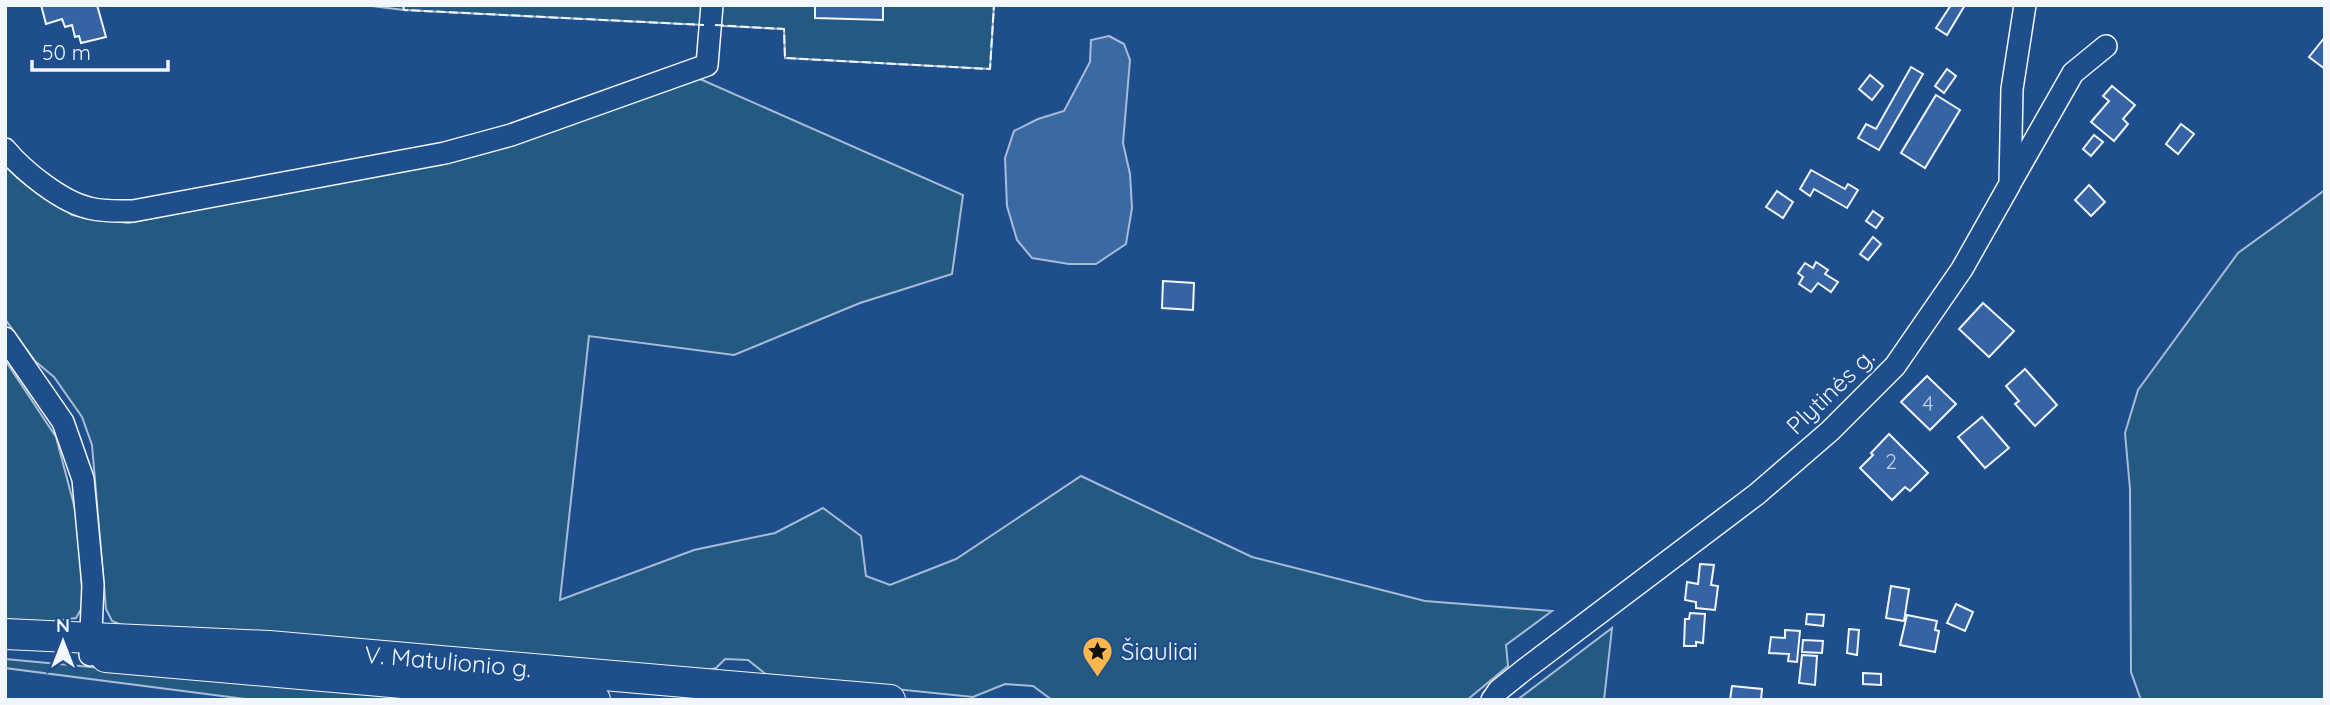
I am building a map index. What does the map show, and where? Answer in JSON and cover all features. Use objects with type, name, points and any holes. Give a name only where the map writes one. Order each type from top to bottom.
[{"type":"highway","name":"V. Matulionio g.","points":[[5,634],[91,646],[595,700]]},
{"type":"highway","name":"V. Matulionio g.","points":[[5,644],[269,646],[736,693],[890,700]]},
{"type":"street","points":[[5,149],[16,162],[69,201],[109,211],[133,211],[445,153],[511,135],[707,65],[712,5]]},
{"type":"street","name":"Plytinės g.","points":[[1492,700],[1499,690],[1524,670],[1757,494],[1871,393],[1895,366],[1962,269],[2010,184],[2012,89],[2025,5]]},
{"type":"street","points":[[2010,184],[2073,73],[2106,46]]},
{"type":"street","points":[[5,338],[63,422],[83,480],[93,585],[91,646]]},
{"type":"shaded area","points":[[363,5],[994,5],[990,69],[785,58],[784,29],[404,10]]},
{"type":"shaded area","points":[[1109,36],[1124,44],[1130,60],[1123,143],[1130,174],[1132,208],[1126,244],[1096,264],[1069,264],[1032,258],[1017,240],[1007,206],[1005,158],[1014,131],[1038,119],[1064,111],[1090,62],[1091,40]]},
{"type":"shaded area","points":[[700,79],[963,195],[952,274],[860,303],[734,355],[589,336],[560,600],[694,550],[775,533],[823,508],[861,536],[866,576],[890,585],[956,559],[1081,476],[1252,557],[1425,601],[1552,611],[1506,645],[1508,666],[1467,700],[1052,700],[1033,686],[1005,684],[973,697],[768,676],[748,660],[725,659],[716,668],[702,672],[129,628],[112,621],[106,609],[92,445],[82,417],[54,377],[35,361],[5,319],[5,162],[72,215],[128,223],[449,160]]},
{"type":"shaded area","points":[[2325,190],[2325,700],[2141,700],[2131,672],[2130,489],[2125,433],[2138,390],[2238,253]]},
{"type":"shaded area","points":[[5,360],[56,437],[78,520],[83,606],[76,618],[47,622],[5,619]]},
{"type":"shaded area","points":[[1612,628],[1604,700],[1517,700]]},
{"type":"shaded area","points":[[5,659],[444,700],[253,700],[5,668]]},
{"type":"building","points":[[41,5],[97,5],[106,37],[81,43],[79,36],[75,37],[72,25],[65,27],[62,19],[46,24]]},
{"type":"building","points":[[815,5],[883,5],[883,20],[815,18]]},
{"type":"building","points":[[1951,5],[1965,5],[1947,35],[1936,28]]},
{"type":"building","points":[[2325,37],[2325,69],[2309,57]]},
{"type":"building","points":[[1911,67],[1923,74],[1879,150],[1858,138],[1866,124],[1876,129]]},
{"type":"building","points":[[1947,69],[1956,76],[1944,93],[1935,86]]},
{"type":"building","points":[[1870,75],[1883,86],[1872,100],[1859,89]]},
{"type":"building","points":[[2112,86],[2135,105],[2123,119],[2128,124],[2114,141],[2091,122],[2109,101],[2103,96]]},
{"type":"building","points":[[1936,95],[1960,110],[1925,168],[1901,153]]},
{"type":"building","points":[[2181,124],[2194,134],[2178,154],[2166,144]]},
{"type":"building","points":[[2094,135],[2103,142],[2091,156],[2083,149]]},
{"type":"building","points":[[1811,170],[1845,189],[1848,184],[1858,190],[1847,208],[1814,189],[1810,196],[1800,189]]},
{"type":"building","points":[[2089,185],[2105,202],[2091,216],[2075,200]]},
{"type":"building","points":[[1777,191],[1793,202],[1783,218],[1766,207]]},
{"type":"building","points":[[1873,211],[1883,218],[1876,228],[1866,221]]},
{"type":"building","points":[[1873,237],[1881,244],[1868,260],[1860,254]]},
{"type":"building","points":[[1816,262],[1828,270],[1825,274],[1838,282],[1831,292],[1818,283],[1811,292],[1799,284],[1803,277],[1798,273],[1805,263],[1813,268]]},
{"type":"building","points":[[1163,281],[1194,283],[1193,310],[1162,308]]},
{"type":"building","points":[[1983,303],[2014,331],[1989,357],[1959,329]]},
{"type":"building","points":[[2025,369],[2057,405],[2035,426],[2015,404],[2019,401],[2006,386]]},
{"type":"building","points":[[1927,376],[1956,404],[1930,430],[1901,402]]},
{"type":"building","points":[[1982,417],[2009,448],[1985,468],[1958,437]]},
{"type":"building","points":[[1889,434],[1928,473],[1910,491],[1905,487],[1892,500],[1860,468]]},
{"type":"building","points":[[1700,564],[1714,565],[1711,585],[1718,586],[1715,610],[1696,608],[1696,602],[1685,600],[1687,582],[1698,584]]},
{"type":"building","points":[[1891,586],[1909,589],[1904,621],[1886,618]]},
{"type":"building","points":[[1956,604],[1973,612],[1965,631],[1947,623]]},
{"type":"building","points":[[1690,613],[1705,614],[1703,643],[1684,646],[1685,619],[1689,619]]},
{"type":"building","points":[[1807,614],[1824,615],[1823,626],[1806,624]]},
{"type":"building","points":[[1907,615],[1937,621],[1935,630],[1939,631],[1935,652],[1900,645]]},
{"type":"building","points":[[1849,629],[1859,630],[1857,655],[1847,653]]},
{"type":"building","points":[[1785,630],[1800,631],[1797,662],[1788,661],[1789,654],[1769,653],[1771,637],[1785,638]]},
{"type":"building","points":[[1803,640],[1823,641],[1822,653],[1802,652]]},
{"type":"building","points":[[1802,655],[1817,656],[1815,685],[1799,683]]},
{"type":"building","points":[[1863,673],[1881,674],[1881,685],[1863,684]]},
{"type":"building","points":[[1732,686],[1762,689],[1761,700],[1730,700]]},
{"type":"fence","points":[[403,5],[404,10],[704,25]]},
{"type":"fence","points":[[715,25],[784,29],[785,58],[990,69],[994,5]]},
{"type":"place","name":"Šiauliai","points":[[1098,678]]}]
